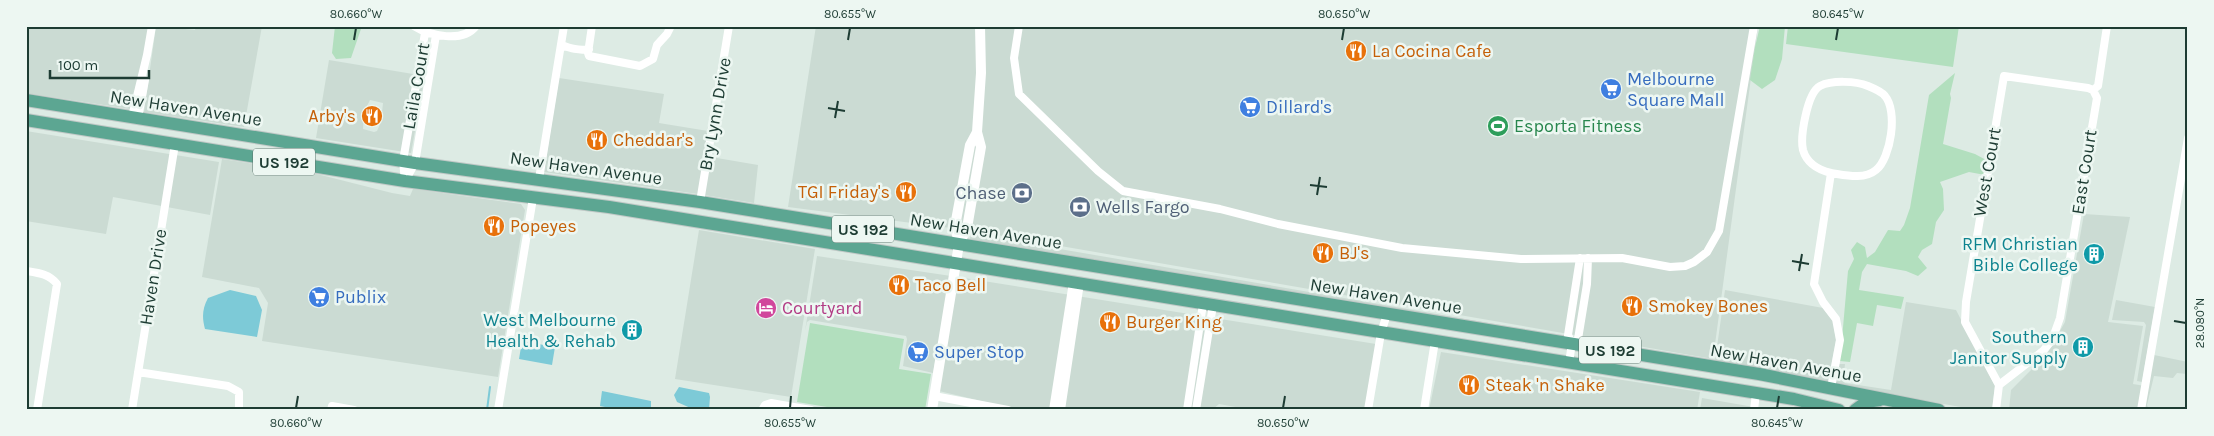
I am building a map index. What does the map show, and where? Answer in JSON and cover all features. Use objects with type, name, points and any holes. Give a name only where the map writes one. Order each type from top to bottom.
[{"type":"main road","name":"New Haven Avenue","points":[[26,100],[409,162],[720,205],[1215,285],[1831,388],[1939,410]]},
{"type":"main road","points":[[110,134],[130,127],[135,118]]},
{"type":"main road","name":"New Haven Avenue","points":[[26,120],[405,181],[695,221],[1794,400],[1839,410]]},
{"type":"main road","points":[[175,144],[180,138],[206,130]]},
{"type":"main road","points":[[508,195],[527,190],[534,186],[539,179]]},
{"type":"main road","points":[[533,198],[540,191],[548,187],[570,183]]},
{"type":"main road","points":[[676,218],[692,212],[700,202]]},
{"type":"main road","points":[[695,221],[705,211],[720,205]]},
{"type":"main road","points":[[1077,283],[1076,277],[1084,272],[1102,267]]},
{"type":"main road","points":[[1179,300],[1201,295],[1215,285]]},
{"type":"main road","points":[[1208,305],[1221,292],[1232,288]]},
{"type":"main road","points":[[1794,400],[1815,398],[1831,388]]},
{"type":"main road","points":[[1855,410],[1866,402],[1885,399]]},
{"type":"street","points":[[135,118],[152,26]]},
{"type":"street","points":[[414,26],[425,33]]},
{"type":"street","points":[[436,35],[460,36],[476,26]]},
{"type":"street","points":[[539,179],[563,45],[564,26]]},
{"type":"street","points":[[592,26],[588,53],[593,58],[640,66],[653,58],[657,45],[667,34],[671,26]]},
{"type":"street","name":"Bry Lynn Drive","points":[[700,202],[729,26]]},
{"type":"street","points":[[932,410],[959,244],[967,228],[980,147],[977,132],[981,78],[980,26]]},
{"type":"street","points":[[1019,26],[1014,58],[1019,94],[1098,172],[1123,191],[1183,201],[1278,224],[1402,248],[1521,259],[1622,258],[1674,267],[1694,262],[1707,252],[1719,231],[1754,26]]},
{"type":"street","name":"East Court","points":[[1999,386],[2043,351],[2052,340],[2060,318],[2097,98],[2093,90],[2098,84],[2107,26]]},
{"type":"street","name":"Laila Court","points":[[425,33],[436,35],[405,181],[409,162],[425,33]]},
{"type":"street","points":[[563,45],[568,43],[576,47],[584,46],[588,49]]},
{"type":"street","name":"West Court","points":[[1999,386],[1966,322],[1966,302],[2004,76],[2093,90]]},
{"type":"street","points":[[1833,82],[1868,86],[1885,96],[1893,114],[1886,159],[1875,171],[1857,176],[1831,173],[1822,171],[1810,163],[1803,150],[1804,121],[1809,101],[1818,87],[1833,82]]},
{"type":"street","points":[[2141,410],[2188,138]]},
{"type":"street","name":"Haven Drive","points":[[132,410],[175,144]]},
{"type":"street","points":[[1831,173],[1814,284],[1823,302],[1836,319],[1840,340],[1831,388]]},
{"type":"street","points":[[498,410],[533,198]]},
{"type":"street","points":[[1569,363],[1572,344],[1568,335],[1584,258]]},
{"type":"street","points":[[26,271],[44,274],[52,278],[57,284],[37,410]]},
{"type":"street","points":[[1053,410],[1077,283]]},
{"type":"street","points":[[1061,410],[1077,283]]},
{"type":"street","points":[[1187,410],[1208,305]]},
{"type":"street","points":[[1196,410],[1208,305]]},
{"type":"street","points":[[1368,410],[1386,314]]},
{"type":"street","points":[[1424,410],[1435,341]]},
{"type":"street","points":[[138,372],[228,386],[239,392],[239,410]]},
{"type":"street","points":[[1996,410],[1999,386]]},
{"type":"street","points":[[1754,410],[1756,394]]},
{"type":"street","points":[[934,396],[1008,410]]},
{"type":"street","points":[[764,407],[771,403],[811,410]]},
{"type":"street","points":[[332,408],[354,410]]},
{"type":"shaded area","points":[[26,26],[149,26],[130,109],[26,93]]},
{"type":"shaded area","points":[[156,26],[195,30],[196,26],[262,26],[244,127],[144,112]]},
{"type":"shaded area","points":[[816,26],[1758,26],[1713,359],[974,231],[788,207]]},
{"type":"shaded area","points":[[329,60],[425,76],[411,153],[316,138]],"holes":[[[370,100],[383,103],[381,122],[377,131],[363,129],[364,112]]]},
{"type":"shaded area","points":[[559,78],[664,94],[659,123],[708,131],[698,194],[544,172]]},
{"type":"shaded area","points":[[26,131],[219,162],[210,215],[113,197],[106,234],[26,221]]},
{"type":"shaded area","points":[[711,157],[758,165],[754,203],[704,195]]},
{"type":"shaded area","points":[[222,159],[317,174],[410,196],[413,189],[521,204],[525,210],[498,377],[262,341],[268,303],[259,288],[202,277]]},
{"type":"shaded area","points":[[2084,214],[2130,217],[2108,322],[2143,326],[2133,384],[2145,386],[2141,410],[2009,410],[2011,390],[2047,354],[2065,322]]},
{"type":"shaded area","points":[[699,230],[815,249],[791,397],[675,379]]},
{"type":"shaded area","points":[[971,234],[1564,336],[1042,252],[970,239]]},
{"type":"shaded area","points":[[817,256],[951,276],[933,373],[903,366],[906,336],[810,320],[807,322],[805,331]]},
{"type":"shaded area","points":[[958,277],[1376,344],[1366,410],[1252,410],[1219,404],[1212,410],[1019,410],[939,391]]},
{"type":"shaded area","points":[[1725,290],[1823,308],[1833,321],[1836,340],[1828,383],[1715,361]]},
{"type":"shaded area","points":[[2116,300],[2155,307],[2142,382],[2137,381],[2146,325],[2144,322],[2112,320]]},
{"type":"shaded area","points":[[1906,302],[1956,310],[1995,386],[1992,410],[1978,410],[1835,385],[1839,364],[1845,364],[1843,381],[1845,383],[1891,390]]},
{"type":"shaded area","points":[[1441,352],[1700,392],[1697,410],[1429,410]]},
{"type":"shaded area","points":[[2154,355],[2188,362],[2187,374],[2177,373],[2173,378],[2154,376],[2147,405],[2148,408],[2154,410],[2144,410]]},
{"type":"shaded area","points":[[1702,398],[1771,410],[1700,410]]},
{"type":"green space","points":[[335,26],[362,26],[351,58],[336,59],[332,53]]},
{"type":"green space","points":[[1760,26],[1785,26],[1782,59],[1775,80],[1762,89],[1750,80]]},
{"type":"green space","points":[[1788,26],[1959,26],[1953,67],[1786,44]]},
{"type":"green space","points":[[1955,73],[1943,144],[1975,154],[1986,160],[1985,175],[1969,172],[1940,182],[1943,189],[1944,210],[1936,222],[1932,244],[1922,250],[1918,257],[1927,268],[1918,276],[1906,271],[1867,264],[1862,272],[1859,290],[1904,297],[1901,309],[1877,305],[1873,326],[1857,323],[1850,362],[1840,361],[1848,271],[1854,259],[1851,250],[1857,242],[1865,247],[1867,258],[1875,252],[1888,230],[1900,231],[1904,225],[1910,208],[1929,95]]},
{"type":"green space","points":[[810,323],[904,339],[899,369],[931,374],[925,410],[845,410],[797,402]]},
{"type":"water","points":[[230,290],[256,296],[262,310],[257,337],[205,329],[203,314],[208,298]]},
{"type":"water","points":[[522,341],[555,347],[552,365],[519,359]]},
{"type":"water","points":[[679,387],[709,393],[709,410],[695,410],[677,402],[674,395]]},
{"type":"water","points":[[602,391],[651,401],[651,410],[620,410],[600,406]]},
{"type":"waterway","points":[[487,410],[490,387]]},
{"type":"place","name":"La Cocina Cafe","points":[[1356,51]]},
{"type":"place","name":"Melbourne Square Mall","points":[[1611,89]]},
{"type":"place","name":"Dillard's","points":[[1250,107]]},
{"type":"place","name":"Arby's","points":[[372,116]]},
{"type":"place","name":"Esporta Fitness","points":[[1498,126]]},
{"type":"place","name":"Cheddar's","points":[[597,140]]},
{"type":"place","name":"TGI Friday's","points":[[906,192]]},
{"type":"place","name":"Chase","points":[[1022,193]]},
{"type":"place","name":"Wells Fargo","points":[[1080,207]]},
{"type":"place","name":"Popeyes","points":[[494,226]]},
{"type":"place","name":"BJ's","points":[[1323,253]]},
{"type":"place","name":"RFM Christian Bible College","points":[[2094,254]]},
{"type":"place","name":"Taco Bell","points":[[899,285]]},
{"type":"place","name":"Publix","points":[[319,297]]},
{"type":"place","name":"Smokey Bones","points":[[1632,306]]},
{"type":"place","name":"Courtyard","points":[[766,308]]},
{"type":"place","name":"Burger King","points":[[1110,322]]},
{"type":"place","name":"West Melbourne Health & Rehab","points":[[632,330]]},
{"type":"place","name":"Southern Janitor Supply","points":[[2083,347]]},
{"type":"place","name":"Super Stop","points":[[918,352]]},
{"type":"place","name":"Steak 'n Shake","points":[[1469,385]]}]
